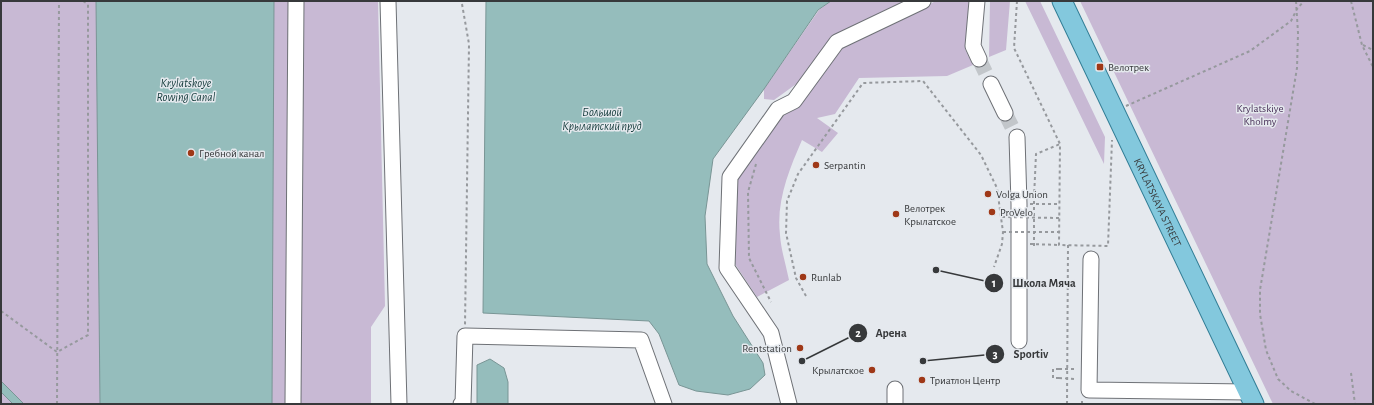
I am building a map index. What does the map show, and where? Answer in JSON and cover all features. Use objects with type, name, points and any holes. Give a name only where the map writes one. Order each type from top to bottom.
[{"type":"main road","name":"KRYLATSKAYA STREET","points":[[1062,1],[1251,398]]},
{"type":"lane","points":[[293,404],[296,1]]},
{"type":"lane","points":[[388,1],[399,404]]},
{"type":"lane","points":[[789,404],[771,333],[727,268],[730,177],[778,109],[794,101],[837,42],[923,1]]},
{"type":"lane","points":[[977,1],[973,46],[979,59]]},
{"type":"lane","points":[[991,84],[1005,112]]},
{"type":"lane","points":[[1017,137],[1019,204],[1019,341]]},
{"type":"lane","points":[[1091,260],[1089,390],[1251,398]]},
{"type":"lane","points":[[461,404],[463,404],[465,336],[641,340],[664,404]]},
{"type":"path","points":[[56,404],[59,1]]},
{"type":"path","points":[[57,352],[88,335],[88,3],[83,1]]},
{"type":"path","points":[[1017,1],[1014,48],[1060,144],[1059,245]]},
{"type":"path","points":[[1296,1],[1297,68],[1260,290],[1260,314],[1266,350],[1278,379],[1291,391],[1315,404]]},
{"type":"path","points":[[1123,107],[1250,51],[1291,21],[1297,9],[1304,1]]},
{"type":"path","points":[[1351,1],[1362,45],[1373,67]]},
{"type":"path","points":[[462,4],[469,44],[465,336]]},
{"type":"path","points":[[1362,45],[1373,50]]},
{"type":"path","points":[[806,296],[796,278],[786,233],[787,201],[798,174],[863,83],[923,81],[981,155],[997,188],[1002,218],[1002,244],[994,266]]},
{"type":"path","points":[[1040,244],[1108,246],[1112,137]]},
{"type":"path","points":[[1034,246],[1036,154],[1060,144]]},
{"type":"path","points":[[759,158],[755,165],[748,192],[749,258],[772,302]]},
{"type":"path","points":[[1040,204],[1059,204]]},
{"type":"path","points":[[1002,218],[1059,218]]},
{"type":"path","points":[[1003,232],[1059,232]]},
{"type":"path","points":[[1067,404],[1068,245]]},
{"type":"path","points":[[1,311],[57,352]]},
{"type":"path","points":[[1074,369],[1053,369],[1053,378],[1075,379]]},
{"type":"path","points":[[1350,373],[1355,404]]},
{"type":"green space","name":"Гребной канал","points":[[1,1],[378,1],[385,306],[371,327],[371,404],[1,404]]},
{"type":"green space","points":[[831,1],[909,1],[829,42],[799,82],[774,100],[764,99],[764,89],[819,10]]},
{"type":"green space","points":[[936,1],[969,1],[965,49],[973,65],[947,76],[859,78],[835,114],[817,118],[838,133],[822,152],[802,140],[788,174],[782,198],[779,222],[781,246],[789,280],[757,297],[735,264],[737,176],[779,116],[842,46]]},
{"type":"green space","points":[[990,1],[1010,1],[1006,50],[989,57]]},
{"type":"green space","points":[[1025,1],[1040,1],[1105,137],[1104,164]]},
{"type":"green space","name":"Krylatskiye Kholmy","points":[[1080,1],[1373,1],[1373,404],[1273,404]]},
{"type":"water","name":"Krylatskoye Rowing Canal","points":[[96,1],[274,1],[272,404],[100,404]]},
{"type":"water","name":"Большой Крылатский пруд","points":[[486,1],[831,1],[818,10],[764,89],[713,159],[705,216],[707,264],[733,316],[763,363],[765,375],[750,389],[728,395],[696,391],[679,385],[659,334],[649,321],[483,313]]},
{"type":"water","points":[[490,359],[504,368],[508,382],[508,404],[477,404],[477,365]]},
{"type":"water","points":[[1,381],[24,404],[13,404],[1,392]]},
{"type":"tunnel","points":[[979,59],[991,84]]},
{"type":"tunnel","points":[[1005,113],[1017,137]]},
{"type":"place","name":"Велотрек","points":[[1100,67]]},
{"type":"place","name":"Гребной канал","points":[[191,153]]},
{"type":"place","name":"Serpantin","points":[[816,165]]},
{"type":"place","name":"Volga Union","points":[[988,194]]},
{"type":"place","name":"ProVelo","points":[[992,212]]},
{"type":"place","name":"Велотрек Крылатское","points":[[896,214]]},
{"type":"place","name":"Школа Мяча","points":[[936,270]]},
{"type":"place","name":"Runlab","points":[[803,277]]},
{"type":"place","name":"Rentstation","points":[[800,348]]},
{"type":"place","name":"Арена","points":[[802,361]]},
{"type":"place","name":"Sportiv","points":[[923,361]]},
{"type":"place","name":"Крылатское","points":[[872,370]]},
{"type":"place","name":"Триатлон Центр","points":[[922,380]]}]
